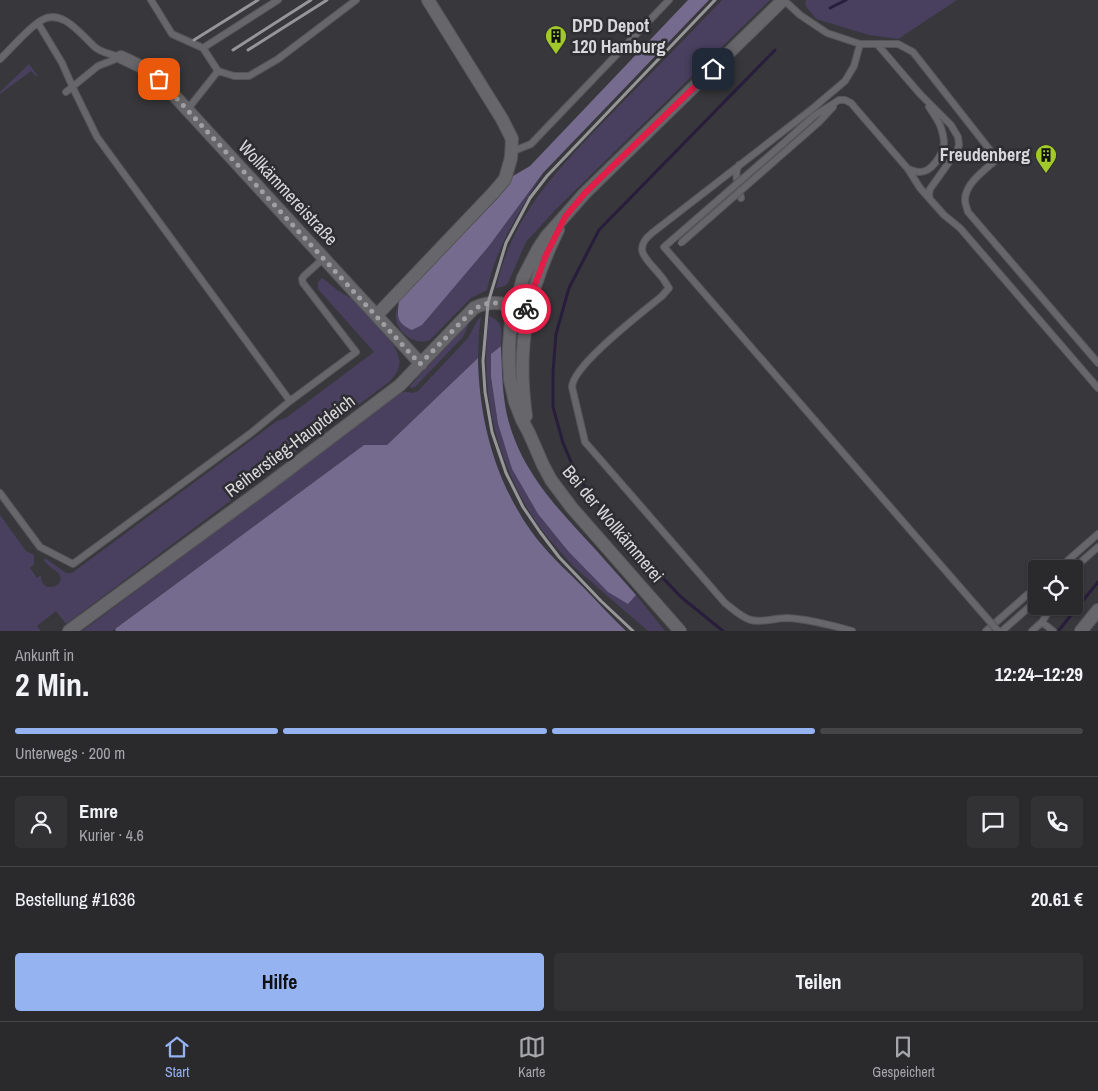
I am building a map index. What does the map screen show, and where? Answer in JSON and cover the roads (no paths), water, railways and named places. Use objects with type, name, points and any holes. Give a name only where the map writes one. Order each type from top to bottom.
[{"type":"street","points":[[376,315],[505,179],[511,158],[512,139],[502,119],[428,0]]},
{"type":"street","points":[[565,217],[585,193],[784,0]]},
{"type":"street","name":"Wollkämmereistraße","points":[[121,57],[142,67],[159,79],[420,364]]},
{"type":"street","name":"Bei der Wollkämmerei","points":[[565,217],[546,237],[523,278],[512,321],[509,346],[510,380],[522,420],[530,433],[551,480],[572,508],[680,631]]},
{"type":"street","name":"Bei der Wollkämmerei","points":[[530,433],[523,394],[524,333],[533,290],[546,255],[565,217]]},
{"type":"street","name":"Reiherstieg-Hauptdeich","points":[[69,631],[268,485],[400,385],[478,306],[488,303],[506,304],[528,309]]},
{"type":"street","points":[[1081,631],[1098,610]]},
{"type":"lane","points":[[151,0],[172,34],[203,48],[218,71],[234,76],[249,76],[278,59],[356,0]]},
{"type":"lane","points":[[203,48],[278,0]]},
{"type":"lane","points":[[511,152],[531,144],[669,0]]},
{"type":"lane","points":[[784,0],[800,15],[827,33],[860,44],[898,44],[913,52],[997,159],[969,186],[964,202],[968,212],[1098,363]]},
{"type":"lane","points":[[0,60],[43,19],[56,17],[73,26],[98,49],[121,57]]},
{"type":"lane","points":[[38,23],[62,63],[72,87],[98,137],[290,401]]},
{"type":"lane","points":[[852,631],[819,622],[785,618],[753,621],[741,616],[720,597],[589,446],[583,437],[572,387],[573,379],[598,350],[669,288],[643,255],[642,244],[652,233],[812,109],[845,81],[854,66],[860,44]]},
{"type":"lane","points":[[877,44],[920,94],[951,125],[958,137],[959,145],[957,151],[930,189],[930,200]]},
{"type":"lane","points":[[66,92],[98,66],[121,57]]},
{"type":"lane","points":[[187,110],[218,71]]},
{"type":"lane","points":[[908,169],[916,172],[926,171],[938,158],[944,144],[942,129],[938,120],[920,94]]},
{"type":"lane","points":[[681,243],[819,122],[839,100]]},
{"type":"lane","points":[[998,631],[664,247],[814,116],[839,100],[845,100],[854,106],[908,169],[930,200],[960,228],[1098,388]]},
{"type":"lane","points":[[740,164],[736,175],[742,198]]},
{"type":"lane","points":[[0,493],[40,547],[73,564],[356,352],[303,283],[302,279],[304,276],[324,258]]},
{"type":"lane","points":[[1067,560],[1098,534]]},
{"type":"lane","points":[[1083,561],[1098,547]]},
{"type":"lane","points":[[989,630],[1028,594]]},
{"type":"lane","points":[[1002,631],[1028,608]]},
{"type":"lane","points":[[1032,631],[1046,615]]},
{"type":"lane","points":[[1042,622],[1053,631]]},
{"type":"waterway","points":[[830,8],[846,0]]},
{"type":"waterway","points":[[723,631],[681,597],[639,553],[577,476],[563,443],[553,407],[556,334],[569,288],[599,230],[775,50]]},
{"type":"waterway","points":[[1059,630],[1098,582]]},
{"type":"railway","points":[[194,40],[258,0]]},
{"type":"railway","points":[[233,50],[311,0]]},
{"type":"railway","points":[[248,50],[327,0]]},
{"type":"railway","points":[[633,631],[559,557],[523,507],[506,473],[492,432],[485,392],[483,361],[488,303],[506,243],[530,198],[547,176],[715,0]]},
{"type":"place","name":"DPD Depot 120 Hamburg","points":[[556,55]]},
{"type":"place","name":"Freudenberg","points":[[1046,174]]}]
